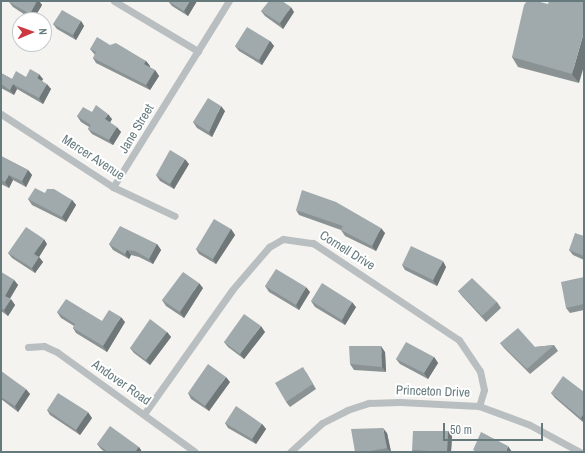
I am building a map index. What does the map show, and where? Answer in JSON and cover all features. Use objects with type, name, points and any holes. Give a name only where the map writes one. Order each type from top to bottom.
[{"type":"street","points":[[114,1],[198,51],[228,1]]},
{"type":"street","name":"Jane Street","points":[[113,187],[198,51]]},
{"type":"street","name":"Mercer Avenue","points":[[1,114],[113,187],[175,216]]},
{"type":"street","name":"Cornell Drive","points":[[144,414],[232,290],[269,247],[283,239],[313,243],[460,340],[480,371],[484,390],[478,406]]},
{"type":"street","name":"Andover Road","points":[[28,347],[44,346],[56,352],[195,452]]},
{"type":"street","name":"Princeton Drive","points":[[290,452],[322,423],[358,406],[400,402],[478,406],[530,425],[580,452]]},
{"type":"building","points":[[37,1],[31,12],[26,12],[9,2]]},
{"type":"building","points":[[168,1],[190,1],[184,11]]},
{"type":"building","points":[[269,1],[282,1],[291,7],[280,23],[261,11]]},
{"type":"building","points":[[527,1],[536,1],[548,4],[549,1],[584,1],[584,32],[572,74],[512,57],[524,5]]},
{"type":"building","points":[[62,10],[81,21],[73,35],[53,24]]},
{"type":"building","points":[[247,27],[270,41],[259,60],[235,46]]},
{"type":"building","points":[[97,37],[110,45],[116,43],[146,61],[144,64],[155,70],[146,85],[93,58],[96,52],[90,49]]},
{"type":"building","points":[[30,69],[39,74],[37,78],[47,84],[39,98],[13,84],[10,90],[1,84],[1,73],[12,79],[16,71],[26,77]]},
{"type":"building","points":[[208,98],[221,106],[209,132],[193,122]]},
{"type":"building","points":[[96,105],[108,114],[105,119],[117,127],[109,140],[88,129],[91,125],[77,116],[83,107],[92,112]]},
{"type":"building","points":[[170,150],[185,159],[170,184],[156,175]]},
{"type":"building","points":[[1,156],[28,170],[22,181],[9,175],[5,182],[1,180]]},
{"type":"building","points":[[35,188],[45,193],[47,189],[54,189],[72,200],[62,217],[28,199]]},
{"type":"building","points":[[302,190],[336,202],[381,228],[372,246],[341,230],[343,226],[296,210]]},
{"type":"building","points":[[214,219],[231,229],[213,259],[196,249]]},
{"type":"building","points":[[120,226],[157,244],[149,259],[135,251],[127,250],[125,254],[109,244]]},
{"type":"building","points":[[26,227],[44,239],[34,254],[39,257],[32,268],[8,253]]},
{"type":"building","points":[[575,233],[584,236],[584,256],[569,250]]},
{"type":"building","points":[[411,246],[443,261],[433,280],[402,265]]},
{"type":"building","points":[[276,269],[306,287],[296,305],[265,286]]},
{"type":"building","points":[[1,272],[14,280],[5,296],[11,299],[4,310],[1,308]]},
{"type":"building","points":[[183,272],[199,283],[180,312],[162,300]]},
{"type":"building","points":[[584,277],[584,304],[566,308],[561,282]]},
{"type":"building","points":[[472,278],[497,302],[482,316],[458,291]]},
{"type":"building","points":[[322,283],[352,302],[342,320],[311,301]]},
{"type":"building","points":[[66,299],[102,321],[109,310],[121,317],[103,346],[73,328],[75,324],[57,312]]},
{"type":"building","points":[[244,314],[261,326],[240,354],[224,342]]},
{"type":"building","points":[[150,319],[167,332],[146,360],[130,348]]},
{"type":"building","points":[[518,328],[535,347],[554,345],[527,369],[500,343]]},
{"type":"building","points":[[406,342],[434,357],[424,373],[396,359]]},
{"type":"building","points":[[349,346],[381,346],[382,367],[350,364]]},
{"type":"building","points":[[208,364],[226,377],[205,406],[188,393]]},
{"type":"building","points":[[303,367],[313,384],[286,402],[275,383]]},
{"type":"building","points":[[1,371],[26,389],[15,406],[1,397]]},
{"type":"building","points":[[563,376],[584,392],[584,413],[581,418],[551,393]]},
{"type":"building","points":[[58,393],[88,412],[76,430],[47,410]]},
{"type":"building","points":[[236,406],[262,424],[252,439],[225,423]]},
{"type":"building","points":[[110,426],[139,447],[135,452],[108,452],[97,444]]},
{"type":"building","points":[[383,428],[387,448],[365,452],[355,452],[351,429]]},
{"type":"building","points":[[413,431],[448,431],[447,452],[412,450]]},
{"type":"building","points":[[481,432],[508,446],[506,452],[477,452],[473,450]]}]
